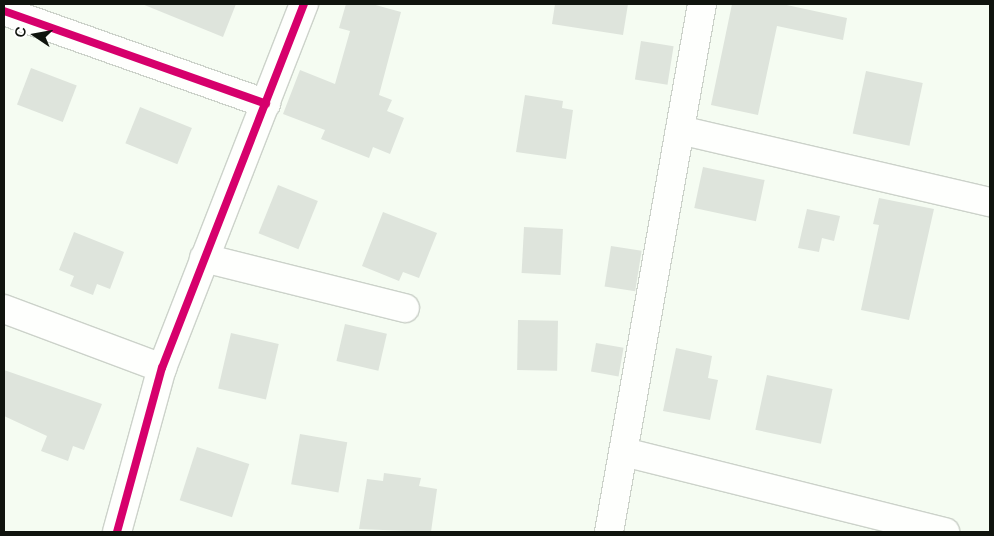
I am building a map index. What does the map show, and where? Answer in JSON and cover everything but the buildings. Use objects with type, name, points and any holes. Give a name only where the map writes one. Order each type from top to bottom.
[{"type":"street","points":[[117,532],[162,368],[304,4]]},
{"type":"street","points":[[609,532],[702,4]]},
{"type":"street","points":[[4,10],[266,104]]},
{"type":"street","points":[[680,130],[990,202]]},
{"type":"street","points":[[204,258],[405,308]]},
{"type":"street","points":[[4,309],[162,368]]},
{"type":"street","points":[[624,452],[945,532]]},
{"type":"cycle path","points":[[117,532],[162,368],[304,4]]},
{"type":"cycle path","points":[[4,11],[266,104]]}]
